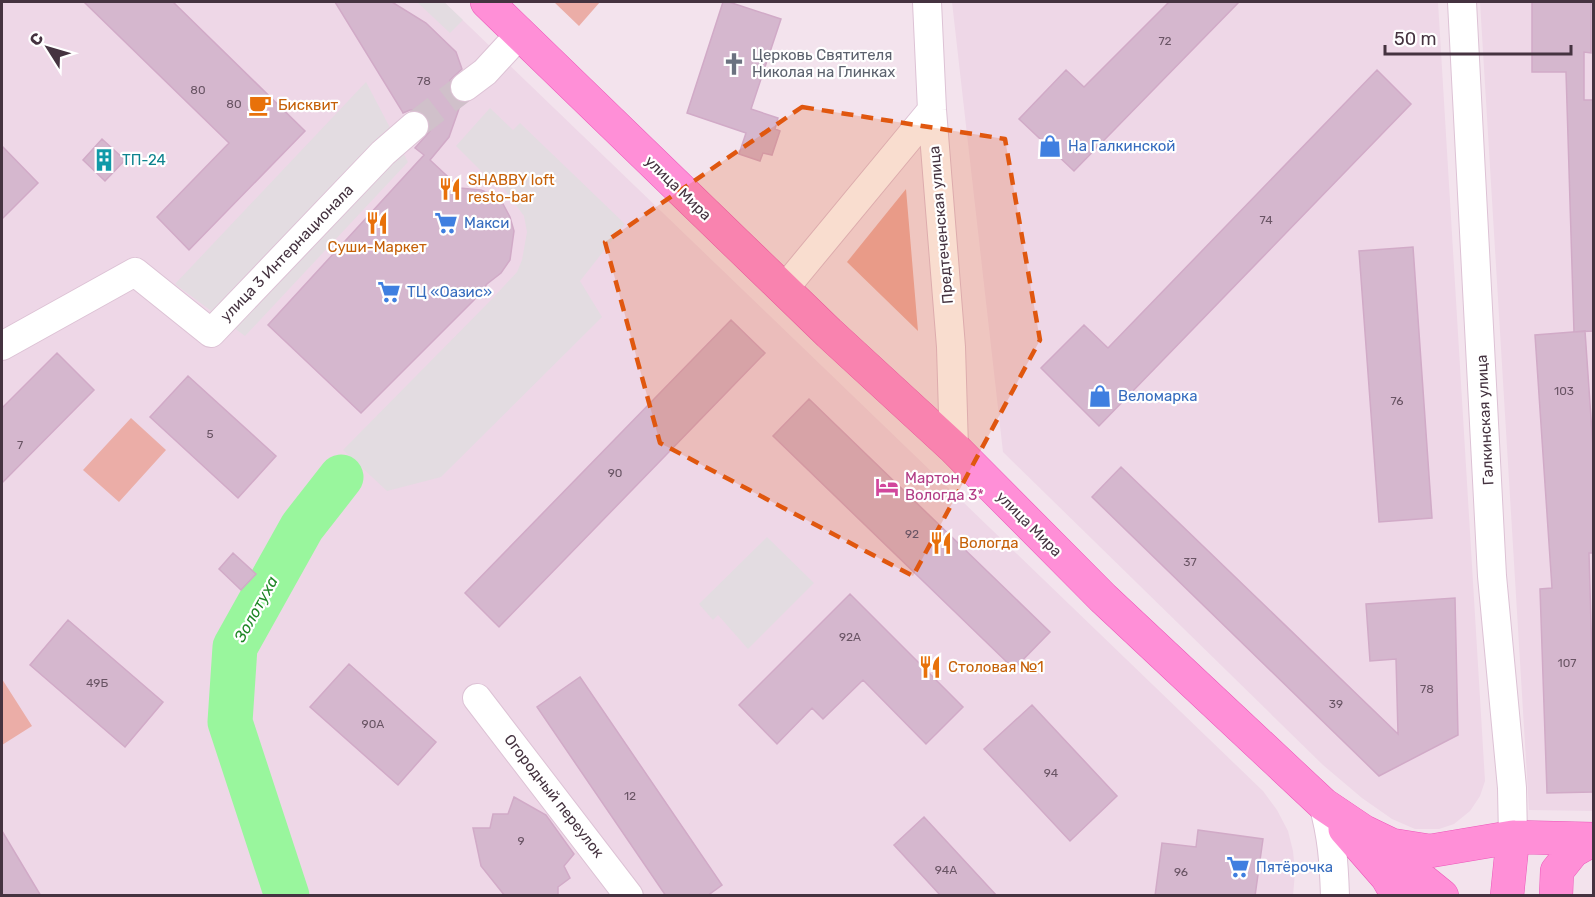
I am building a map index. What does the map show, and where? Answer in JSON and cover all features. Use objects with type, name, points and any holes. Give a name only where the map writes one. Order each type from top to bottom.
[{"type":"main road","name":"улица Мира","points":[[487,2],[784,290],[954,448],[1103,598],[1323,804],[1363,831],[1392,846],[1430,851],[1513,837],[1593,839]]},
{"type":"main road","points":[[1323,804],[1398,889]]},
{"type":"main road","points":[[1363,831],[1442,896]]},
{"type":"main road","points":[[1507,896],[1513,837]]},
{"type":"main road","points":[[1556,896],[1557,871],[1573,851],[1593,839]]},
{"type":"street","name":"Предтеченская улица","points":[[927,2],[932,110],[951,347],[954,448]]},
{"type":"street","name":"Галкинская улица","points":[[1462,2],[1492,576],[1512,788],[1513,837]]},
{"type":"street","points":[[465,87],[485,72],[520,34]]},
{"type":"street","points":[[784,290],[932,110]]},
{"type":"street","name":"улица 3 Интернационала","points":[[2,346],[135,272],[211,333],[383,153],[414,126]]},
{"type":"street","name":"Огородный переулок","points":[[477,698],[629,896]]},
{"type":"street","points":[[1323,804],[1334,853],[1335,896]]},
{"type":"highlighted area","points":[[802,107],[1005,139],[1040,340],[913,576],[660,443],[605,242]]},
{"type":"shaded area","points":[[2,2],[444,2],[1263,791],[1277,810],[1288,831],[1295,872],[1293,896],[2,896]]},
{"type":"shaded area","points":[[417,2],[444,2],[463,20],[450,33]]},
{"type":"shaded area","points":[[554,2],[600,2],[579,26]]},
{"type":"shaded area","points":[[952,2],[1438,2],[1485,781],[1480,796],[1470,811],[1454,824],[1439,829],[1415,829],[1392,819],[1362,798],[1323,765],[1003,452]]},
{"type":"shaded area","points":[[1480,2],[1593,2],[1593,811],[1529,810]]},
{"type":"shaded area","points":[[366,82],[408,162],[245,336],[175,284]]},
{"type":"shaded area","points":[[490,108],[513,130],[520,123],[625,224],[580,281],[602,317],[441,477],[387,491],[343,450],[490,301],[517,272],[522,260],[527,232],[524,216],[504,189],[484,174],[456,146]]},
{"type":"shaded area","points":[[906,189],[918,331],[847,262]]},
{"type":"shaded area","points":[[131,418],[166,450],[119,502],[83,470]]},
{"type":"shaded area","points":[[767,537],[814,583],[748,649],[718,615],[713,620],[699,604]]},
{"type":"shaded area","points":[[2,679],[32,726],[2,745]]},
{"type":"building","points":[[84,2],[173,2],[305,131],[189,250],[157,217],[229,143]]},
{"type":"building","name":"ТЦ «Оазис»","points":[[335,2],[392,2],[426,23],[456,52],[462,69],[450,80],[449,88],[452,97],[461,103],[449,137],[430,160],[460,188],[481,190],[495,196],[503,204],[514,231],[510,260],[501,273],[487,284],[474,300],[361,413],[268,325],[424,155],[415,148],[430,131],[430,122],[419,110],[403,113]]},
{"type":"building","name":"Церковь Святителя Николая на Глинках","points":[[723,2],[781,19],[751,109],[778,118],[775,129],[780,131],[772,155],[763,153],[760,161],[739,154],[746,133],[687,113]]},
{"type":"building","points":[[1169,2],[1239,2],[1074,171],[1019,119],[1066,70],[1084,87]]},
{"type":"building","points":[[1532,2],[1591,2],[1591,53],[1584,52],[1584,100],[1593,100],[1593,331],[1574,332],[1566,72],[1532,72]]},
{"type":"building","points":[[1377,70],[1411,104],[1099,426],[1041,368],[1084,325],[1108,348]]},
{"type":"building","name":"ТП-24","points":[[102,139],[125,160],[105,181],[83,160]]},
{"type":"building","points":[[2,146],[38,183],[2,219]]},
{"type":"building","points":[[1413,247],[1432,518],[1379,522],[1359,251]]},
{"type":"building","points":[[731,320],[765,353],[499,627],[465,593]]},
{"type":"building","points":[[1585,331],[1593,447],[1593,553],[1589,553],[1593,792],[1547,793],[1540,589],[1552,588],[1535,335]]},
{"type":"building","points":[[57,353],[94,390],[2,483],[2,408]]},
{"type":"building","points":[[188,376],[276,456],[238,498],[150,417]]},
{"type":"building","points":[[809,399],[1050,632],[1014,669],[773,436]]},
{"type":"building","points":[[1121,467],[1398,734],[1396,659],[1370,661],[1366,604],[1455,598],[1458,735],[1379,776],[1092,497]]},
{"type":"building","points":[[233,553],[256,574],[241,590],[219,569]]},
{"type":"building","points":[[850,594],[963,707],[926,744],[863,680],[823,719],[812,708],[777,744],[739,705]]},
{"type":"building","points":[[68,620],[163,702],[125,747],[30,665]]},
{"type":"building","points":[[349,664],[436,742],[398,785],[310,707]]},
{"type":"building","points":[[580,677],[722,885],[707,896],[666,896],[537,707]]},
{"type":"building","points":[[1032,705],[1117,796],[1070,841],[984,749]]},
{"type":"building","points":[[514,797],[546,815],[574,854],[564,866],[570,878],[558,887],[558,896],[505,896],[481,866],[473,828],[490,828],[493,814],[508,814]]},
{"type":"building","points":[[924,817],[997,896],[941,896],[894,845]]},
{"type":"building","points":[[1198,830],[1263,839],[1255,896],[1155,896],[1162,843],[1196,847]]},
{"type":"building","points":[[2,831],[41,896],[2,896]]},
{"type":"waterway","name":"Золотуха","points":[[287,896],[230,722],[235,647],[302,527],[341,477]]},
{"type":"tunnel","points":[[414,126],[465,87]]},
{"type":"place","name":"Церковь Святителя Николая на Глинках","points":[[734,64]]},
{"type":"place","name":"Бисквит","points":[[260,105]]},
{"type":"place","name":"На Галкинской","points":[[1050,146]]},
{"type":"place","name":"ТП-24","points":[[104,160]]},
{"type":"place","name":"SHABBY loft resto-bar","points":[[450,189]]},
{"type":"place","name":"Суши-Маркет","points":[[377,223]]},
{"type":"place","name":"Макси","points":[[446,223]]},
{"type":"place","name":"ТЦ «Оазис»","points":[[389,292]]},
{"type":"place","name":"Веломарка","points":[[1100,396]]},
{"type":"place","name":"Мартон Вологда 3*","points":[[887,487]]},
{"type":"place","name":"Вологда","points":[[941,543]]},
{"type":"place","name":"Столовая №1","points":[[930,667]]},
{"type":"place","name":"Пятёрочка","points":[[1238,867]]}]
